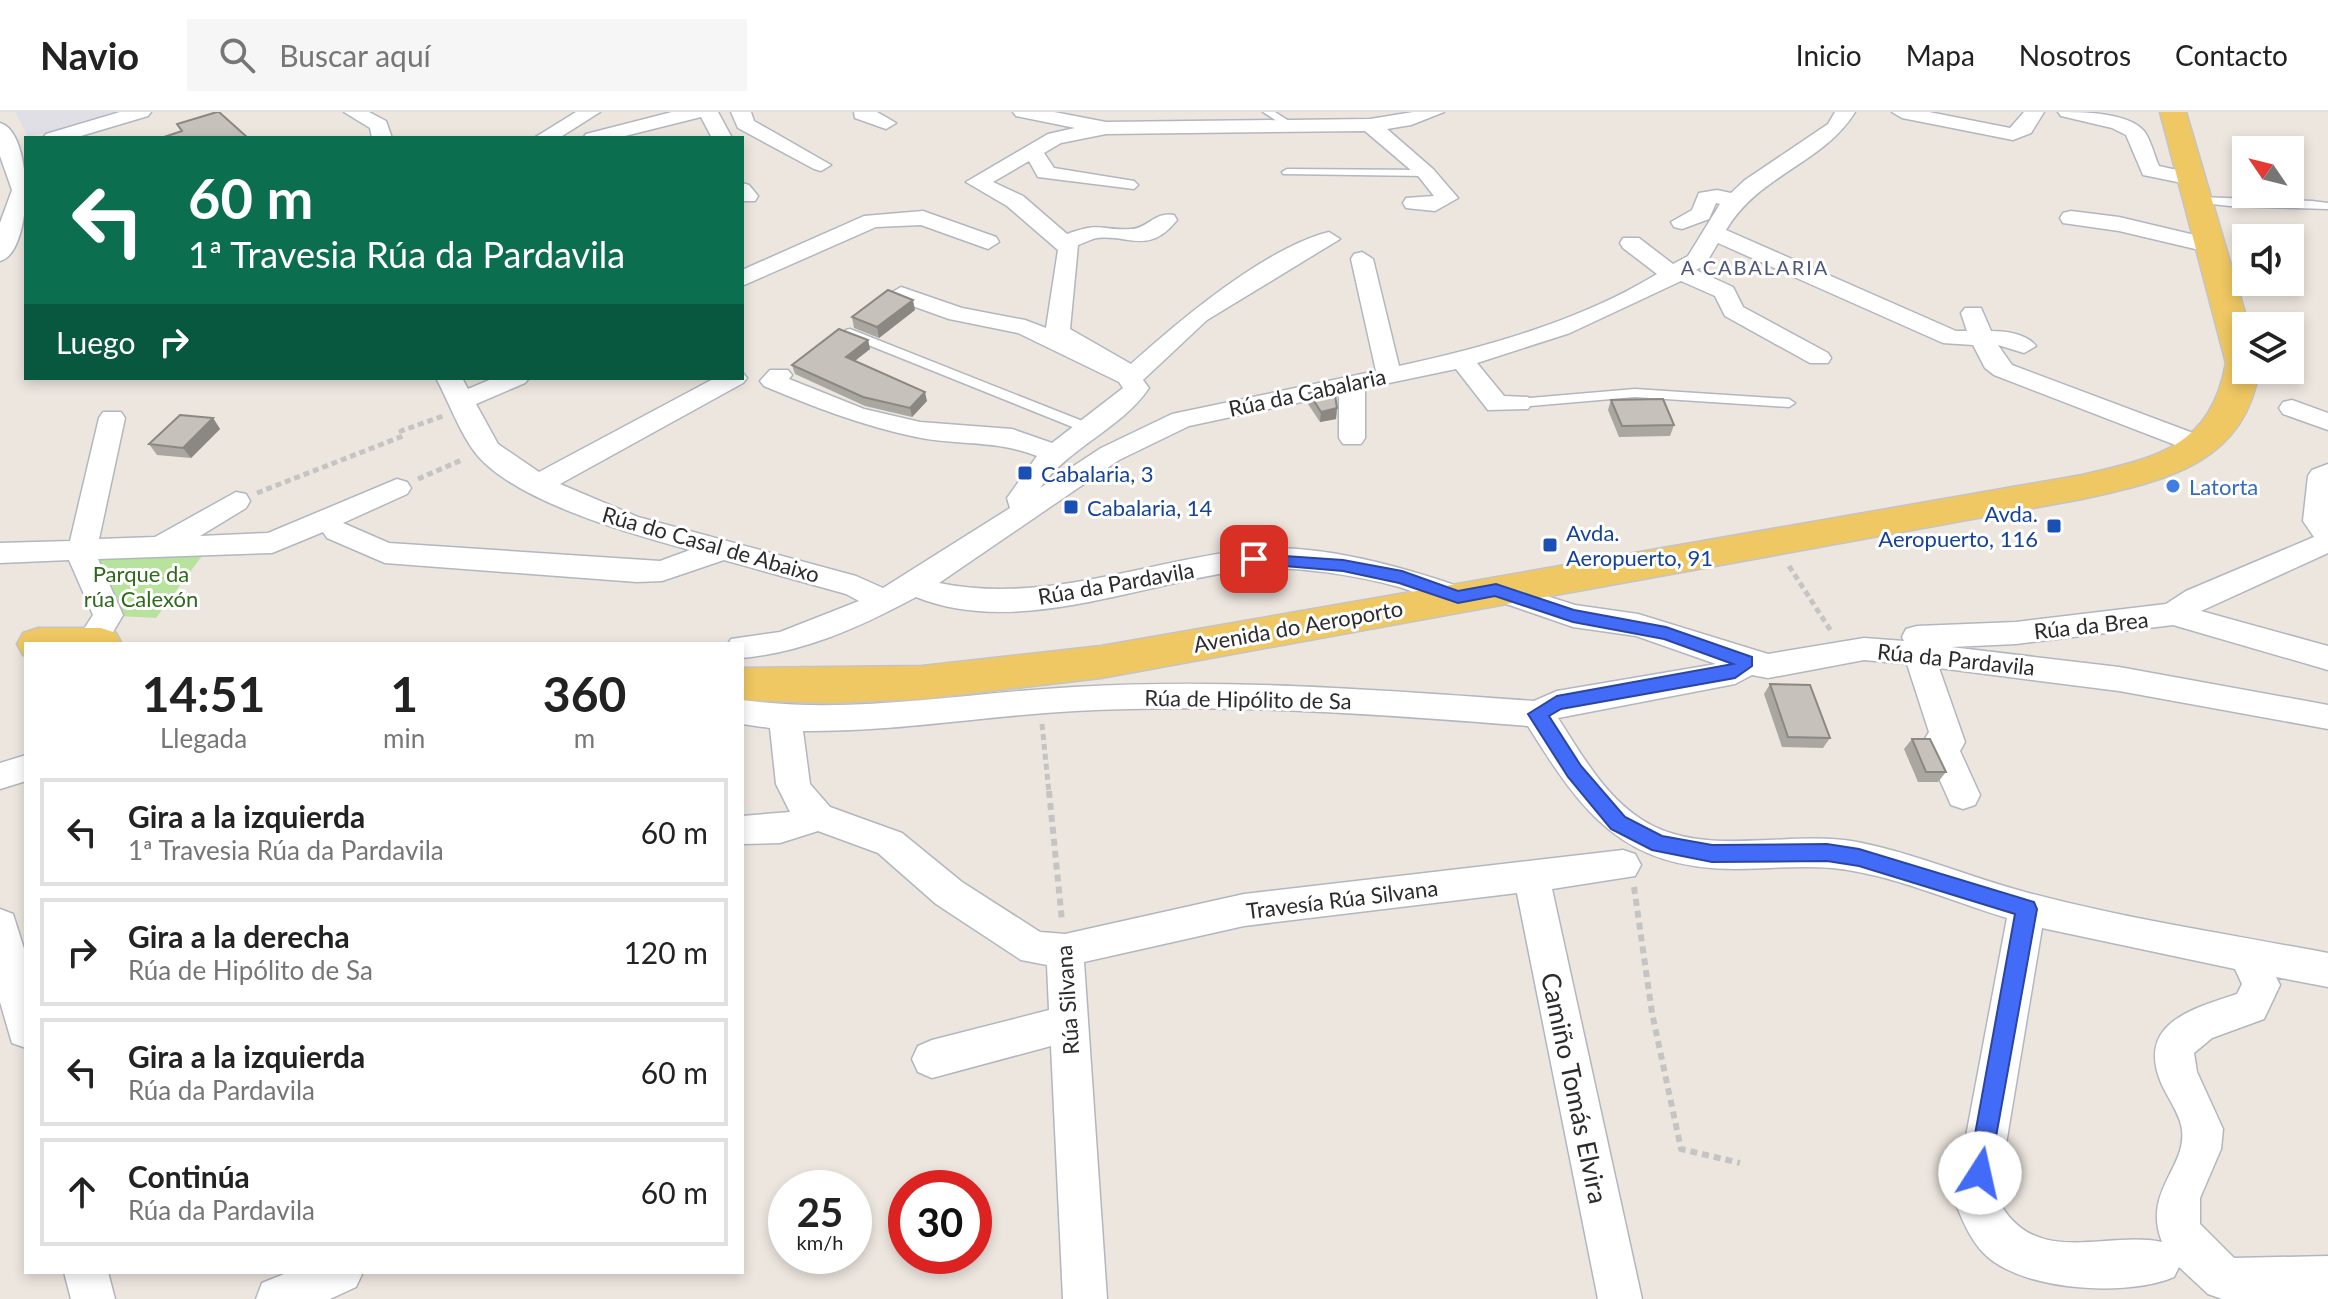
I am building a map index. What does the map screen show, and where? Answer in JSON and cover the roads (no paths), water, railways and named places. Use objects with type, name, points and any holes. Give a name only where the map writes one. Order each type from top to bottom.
[{"type":"main road","name":"Avenida do Aeroporto","points":[[744,684],[804,687],[867,685],[1031,672],[2082,487],[2160,466],[2200,445],[2228,420],[2243,381],[2240,347],[2173,112]]},
{"type":"main road","points":[[0,647],[24,645]]},
{"type":"street","points":[[60,136],[141,112]]},
{"type":"street","points":[[354,112],[381,132],[396,112]]},
{"type":"street","points":[[548,136],[590,112]]},
{"type":"street","points":[[607,136],[654,120],[695,112]]},
{"type":"street","points":[[708,112],[721,136]]},
{"type":"street","points":[[741,112],[745,124],[821,165]]},
{"type":"street","points":[[867,112],[862,114],[886,123]]},
{"type":"street","points":[[1026,112],[1106,128]]},
{"type":"street","points":[[1024,510],[1021,498],[1024,491],[1057,454],[1129,398],[1136,388],[1120,366],[1064,337],[1058,330],[1069,248],[1015,201],[977,182],[1055,138],[1106,128],[1287,123],[1370,125],[1404,121],[1434,112]]},
{"type":"street","name":"Rúa da Cabalaria","points":[[744,647],[782,643],[818,633],[883,602],[916,584],[1110,454],[1181,420],[1462,360],[1561,328],[1677,274],[1697,260],[1734,201],[1771,170],[1835,128],[1845,112]]},
{"type":"street","points":[[1902,112],[2005,134],[2024,129],[2034,112]]},
{"type":"street","points":[[2068,112],[2126,126],[2139,137],[2150,171],[2195,190]]},
{"type":"street","points":[[654,120],[664,136]]},
{"type":"street","points":[[1370,125],[1426,173],[1447,198],[1435,205],[1414,203]]},
{"type":"street","points":[[0,254],[23,190],[8,141]]},
{"type":"street","points":[[1028,153],[1043,161],[1041,168],[1045,173],[1127,185]]},
{"type":"street","points":[[1682,222],[1701,214],[1707,198],[1712,196],[1734,201]]},
{"type":"street","points":[[744,278],[872,221],[923,218],[988,242]]},
{"type":"street","points":[[2071,218],[2119,224],[2212,246]]},
{"type":"street","points":[[1064,243],[1095,231],[1138,237],[1166,220]]},
{"type":"street","points":[[1716,234],[1811,272],[1952,338],[2003,338],[2024,346]]},
{"type":"street","points":[[1131,378],[1199,315],[1290,258],[1329,239]]},
{"type":"street","points":[[1631,243],[1677,274],[1725,292],[1733,311],[1819,358]]},
{"type":"street","points":[[1362,259],[1389,375]]},
{"type":"street","points":[[901,294],[957,314],[1025,327],[1131,378]]},
{"type":"street","points":[[1973,313],[1994,363],[2003,370],[2200,445]]},
{"type":"street","points":[[1462,360],[1497,404],[1519,403]]},
{"type":"street","points":[[744,374],[773,367],[773,381],[856,415],[953,435],[1012,437],[1057,454]]},
{"type":"street","points":[[456,389],[505,380]]},
{"type":"street","points":[[539,484],[730,380]]},
{"type":"street","points":[[1352,383],[1352,438]]},
{"type":"street","name":"Rúa do Casal de Abaixo","points":[[456,389],[487,449],[560,496],[629,524],[856,586],[883,602]]},
{"type":"street","points":[[2292,408],[2328,422]]},
{"type":"street","points":[[91,642],[106,623],[108,615],[83,559],[85,529],[112,418]]},
{"type":"street","points":[[2328,473],[2322,476],[2318,486],[2317,521],[2328,534]]},
{"type":"street","points":[[0,553],[272,543],[397,488]]},
{"type":"street","points":[[164,545],[236,501]]},
{"type":"street","points":[[337,531],[385,553],[637,572],[662,571],[721,550]]},
{"type":"street","name":"Rúa da Brea","points":[[1906,652],[1911,637],[2016,633],[2173,614],[2197,599],[2328,542]]},
{"type":"street","name":"Rúa da Pardavila","points":[[916,584],[928,591],[970,600],[1059,597],[1254,559],[1297,560],[1402,577],[1573,616],[1666,633],[1746,662],[1768,666],[1845,652],[1906,652],[2119,679],[2328,717]]},
{"type":"street","points":[[2173,614],[2328,658]]},
{"type":"street","points":[[1906,652],[1925,679],[1949,742],[1939,742],[1963,795]]},
{"type":"street","name":"Rúa de Hipólito de Sa","points":[[744,712],[785,718],[870,719],[1074,699],[1301,696],[1538,714],[1557,703],[1735,672],[1746,662]]},
{"type":"street","points":[[1538,714],[1575,771],[1618,823],[1659,844],[1712,853],[1827,852],[1859,858],[2027,909],[2328,970]]},
{"type":"street","points":[[785,718],[793,784],[800,800],[818,817],[890,843],[949,893],[1034,948],[1065,950]]},
{"type":"street","points":[[0,776],[24,769]]},
{"type":"street","points":[[744,830],[780,829],[818,817]]},
{"type":"street","name":"Travesía Rúa Silvana","points":[[1065,950],[1244,910],[1623,865]]},
{"type":"street","name":"Camiño Tomás Elvira","points":[[1531,876],[1620,1299]]},
{"type":"street","points":[[2027,909],[1975,1200],[1980,1216],[1992,1232],[2052,1265],[2159,1262]]},
{"type":"street","points":[[0,925],[24,1022]]},
{"type":"street","name":"Rúa Silvana","points":[[1065,950],[1085,1299]]},
{"type":"street","points":[[2247,954],[2261,985],[2250,1007],[2199,1024],[2174,1046],[2177,1074],[2203,1129],[2200,1149],[2179,1198],[2179,1230],[2194,1252],[2224,1278],[2250,1282],[2328,1278]]},
{"type":"street","points":[[932,1059],[1069,1023]]},
{"type":"street","points":[[87,1274],[93,1299]]},
{"type":"street","points":[[278,1299],[336,1274]]},
{"type":"lane","points":[[1268,112],[1287,123]]},
{"type":"lane","points":[[1287,172],[1426,173]]},
{"type":"lane","points":[[2195,190],[2226,205],[2293,202],[2328,206]]},
{"type":"lane","points":[[844,331],[1090,429]]},
{"type":"lane","points":[[1519,403],[1635,393],[1789,403]]},
{"type":"place","name":"Cabalaria, 3","points":[[1025,473]]},
{"type":"place","name":"Latorta","points":[[2173,486]]},
{"type":"place","name":"Cabalaria, 14","points":[[1071,507]]},
{"type":"place","name":"Avda. Aeropuerto, 116","points":[[2054,526]]},
{"type":"place","name":"Avda. Aeropuerto, 91","points":[[1550,545]]},
{"type":"district","name":"A CABALARIA","points":[[1755,267]]},
{"type":"park label","name":"Parque da rúa Calexón","points":[[141,586]]}]
